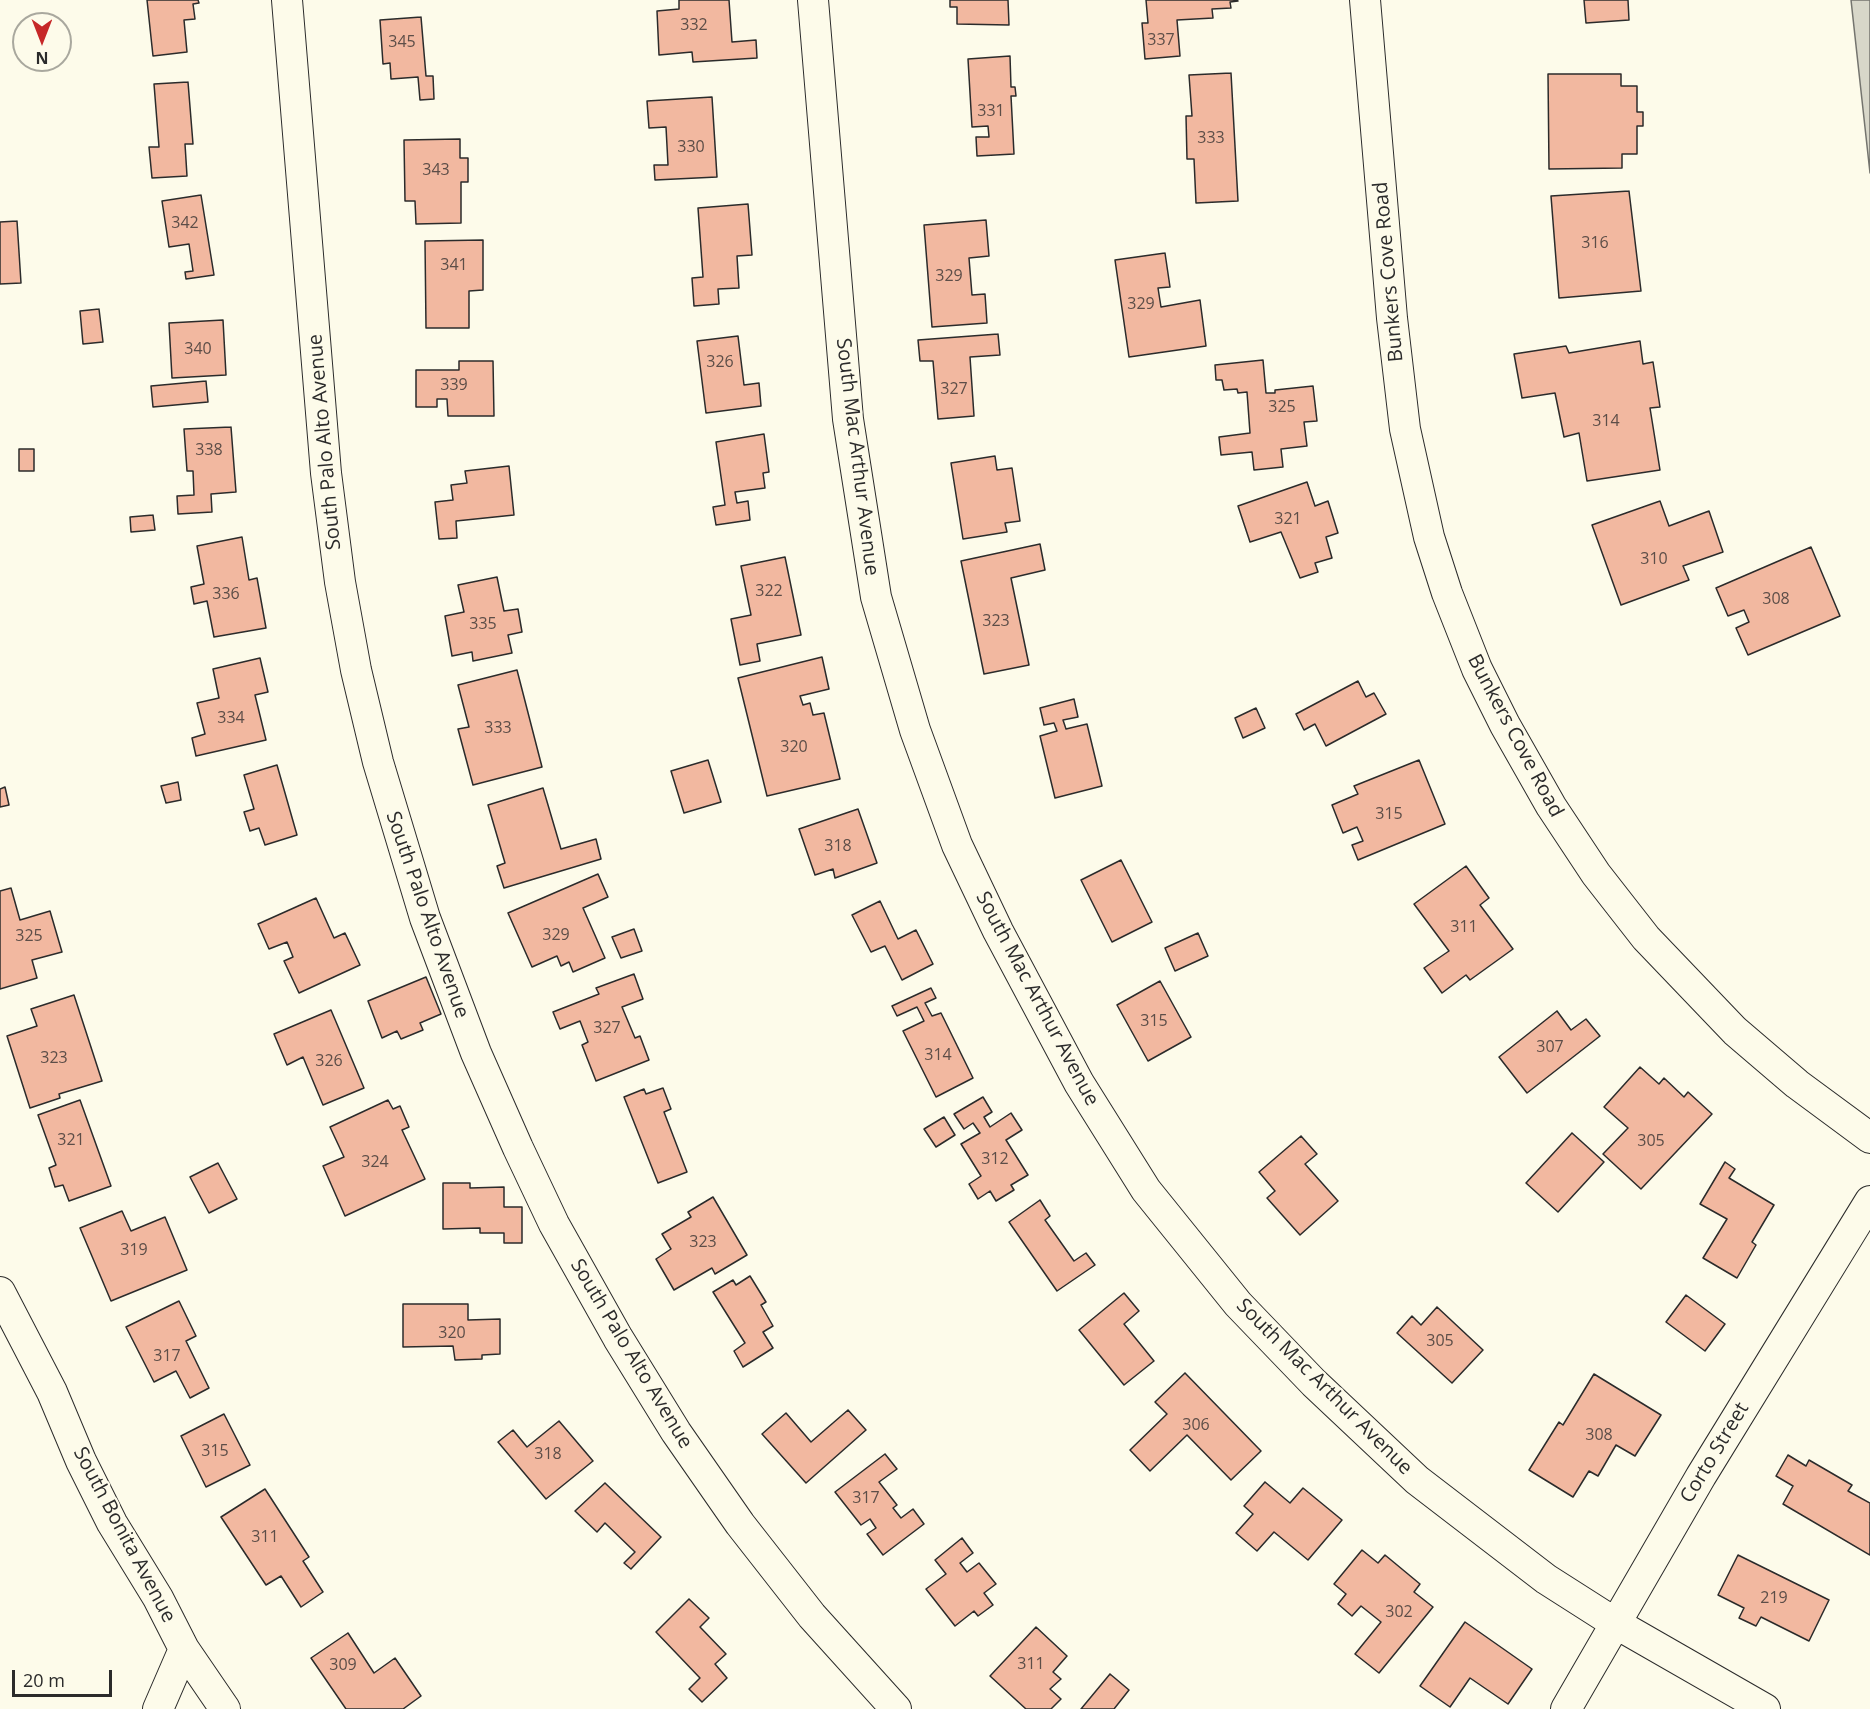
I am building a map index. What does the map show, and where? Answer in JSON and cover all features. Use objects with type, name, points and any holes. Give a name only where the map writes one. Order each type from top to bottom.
[{"type":"street","name":"South Palo Alto Avenue","points":[[287,0],[326,472],[340,582],[358,679],[378,762],[425,918],[472,1045],[518,1148],[554,1224],[612,1329],[676,1432],[740,1524],[812,1616],[896,1709]]},
{"type":"street","name":"South Mac Arthur Avenue","points":[[813,0],[848,419],[876,597],[928,771],[957,845],[998,931],[1079,1083],[1112,1139],[1162,1212],[1238,1304],[1314,1383],[1417,1480],[1524,1563],[1614,1623],[1765,1709]]},
{"type":"street","name":"Bunkers Cove Road","points":[[1365,0],[1392,318],[1405,429],[1429,537],[1447,593],[1478,669],[1505,725],[1551,806],[1596,874],[1646,938],[1735,1031],[1797,1084],[1870,1138]]},
{"type":"street","name":"Corto Street","points":[[1566,1709],[1701,1476],[1870,1201]]},
{"type":"street","name":"South Bonita Avenue","points":[[0,1292],[52,1392],[81,1461],[112,1523],[158,1598],[184,1649],[225,1709]]},
{"type":"street","points":[[158,1709],[184,1649]]},
{"type":"shaded area","points":[[1851,0],[1870,0],[1870,173]]},
{"type":"building","points":[[147,0],[198,0],[199,3],[193,4],[195,19],[184,20],[187,52],[153,56]]},
{"type":"building","points":[[679,0],[729,0],[732,42],[756,40],[757,58],[693,62],[692,52],[659,55],[657,11],[679,9]]},
{"type":"building","points":[[950,0],[1008,0],[1009,25],[957,24],[957,7],[950,7]]},
{"type":"building","points":[[1146,0],[1238,1],[1230,2],[1231,8],[1212,9],[1213,18],[1177,20],[1180,56],[1145,59],[1142,23],[1148,23]]},
{"type":"building","points":[[1584,0],[1628,0],[1629,20],[1586,23]]},
{"type":"building","points":[[421,17],[426,76],[433,76],[434,99],[420,100],[418,77],[391,79],[390,63],[383,64],[380,20]]},
{"type":"building","points":[[1010,56],[1011,87],[1015,87],[1016,96],[1011,96],[1014,154],[977,156],[976,137],[989,137],[988,126],[972,127],[968,59]]},
{"type":"building","points":[[1231,73],[1238,201],[1196,203],[1194,159],[1187,159],[1186,116],[1192,116],[1189,75]]},
{"type":"building","points":[[1548,74],[1621,74],[1621,86],[1637,86],[1637,112],[1643,112],[1643,126],[1637,126],[1637,154],[1622,154],[1622,168],[1549,169]]},
{"type":"building","points":[[188,82],[193,144],[185,144],[187,176],[152,178],[149,147],[159,147],[154,84]]},
{"type":"building","points":[[712,97],[717,177],[655,180],[654,165],[668,165],[666,127],[649,128],[647,101]]},
{"type":"building","points":[[460,139],[460,158],[468,158],[468,182],[461,182],[461,223],[416,224],[415,201],[405,201],[404,140]]},
{"type":"building","points":[[1629,191],[1641,291],[1559,298],[1551,196]]},
{"type":"building","points":[[201,195],[214,275],[186,279],[185,272],[193,271],[189,244],[169,247],[162,201]]},
{"type":"building","points":[[748,204],[752,255],[737,256],[739,288],[718,289],[719,304],[694,306],[692,278],[703,277],[698,208]]},
{"type":"building","points":[[986,220],[989,256],[969,258],[972,295],[985,294],[987,323],[932,327],[924,225]]},
{"type":"building","points":[[17,221],[21,283],[0,284],[0,222]]},
{"type":"building","points":[[483,240],[483,290],[469,291],[469,328],[426,328],[425,241]]},
{"type":"building","points":[[1165,253],[1170,287],[1158,288],[1161,307],[1200,300],[1206,346],[1129,357],[1115,260]]},
{"type":"building","points":[[99,309],[103,342],[83,344],[80,311]]},
{"type":"building","points":[[223,320],[226,375],[172,378],[169,323]]},
{"type":"building","points":[[998,334],[1000,355],[970,357],[974,416],[938,419],[933,361],[920,361],[918,340]]},
{"type":"building","points":[[738,336],[744,385],[759,383],[761,406],[706,413],[697,341]]},
{"type":"building","points":[[1640,341],[1643,364],[1653,362],[1660,407],[1650,408],[1660,470],[1587,481],[1579,433],[1564,437],[1555,393],[1522,398],[1514,354],[1566,346],[1569,353]]},
{"type":"building","points":[[1263,360],[1266,393],[1313,386],[1317,421],[1304,422],[1307,446],[1281,449],[1283,467],[1254,470],[1252,452],[1221,455],[1219,437],[1250,433],[1247,392],[1238,393],[1237,389],[1224,390],[1222,380],[1216,380],[1215,365]]},
{"type":"building","points":[[459,361],[493,361],[494,416],[448,416],[447,399],[437,399],[437,407],[416,407],[416,370],[459,370]]},
{"type":"building","points":[[206,381],[208,402],[153,407],[151,386]]},
{"type":"building","points":[[231,427],[236,492],[211,494],[212,512],[178,514],[177,496],[194,495],[193,471],[187,471],[184,429]]},
{"type":"building","points":[[764,434],[769,472],[763,473],[765,488],[735,492],[737,503],[748,501],[750,520],[716,525],[713,507],[725,505],[716,442]]},
{"type":"building","points":[[19,449],[34,449],[34,471],[19,471]]},
{"type":"building","points":[[995,456],[997,470],[1012,468],[1020,521],[1005,523],[1007,532],[963,539],[951,463]]},
{"type":"building","points":[[509,466],[514,515],[456,521],[457,538],[439,539],[435,502],[453,500],[451,485],[467,483],[465,471]]},
{"type":"building","points":[[1307,482],[1315,506],[1328,501],[1338,533],[1326,537],[1332,558],[1315,563],[1318,572],[1300,578],[1281,532],[1250,542],[1238,506]]},
{"type":"building","points":[[1660,501],[1669,526],[1709,511],[1723,552],[1683,566],[1689,580],[1621,605],[1592,525]]},
{"type":"building","points":[[153,515],[155,530],[131,532],[130,517]]},
{"type":"building","points":[[242,537],[249,580],[257,578],[266,628],[214,637],[207,601],[194,604],[191,587],[204,584],[197,546]]},
{"type":"building","points":[[1040,544],[1045,570],[1011,578],[1029,665],[984,674],[961,561]]},
{"type":"building","points":[[1811,547],[1840,616],[1748,655],[1736,628],[1749,622],[1744,610],[1728,616],[1716,588]]},
{"type":"building","points":[[785,557],[801,635],[757,644],[760,661],[740,665],[731,619],[751,615],[741,566]]},
{"type":"building","points":[[497,577],[504,611],[518,609],[522,632],[508,635],[512,653],[473,661],[472,652],[452,656],[445,616],[464,612],[458,585]]},
{"type":"building","points":[[822,657],[829,689],[800,696],[803,705],[810,703],[813,715],[824,713],[840,779],[767,796],[738,678]]},
{"type":"building","points":[[260,658],[268,692],[255,695],[266,740],[196,756],[192,738],[205,734],[197,703],[219,698],[213,669]]},
{"type":"building","points":[[517,670],[542,767],[473,785],[458,729],[469,727],[458,685]]},
{"type":"building","points":[[1358,681],[1366,697],[1374,693],[1386,714],[1326,746],[1315,724],[1304,730],[1296,714]]},
{"type":"building","points":[[1074,699],[1078,717],[1063,720],[1066,729],[1087,724],[1102,786],[1055,798],[1040,736],[1057,731],[1054,723],[1044,725],[1040,708]]},
{"type":"building","points":[[1256,708],[1265,728],[1243,738],[1235,718]]},
{"type":"building","points":[[708,760],[721,802],[684,813],[671,771]]},
{"type":"building","points":[[1419,760],[1445,824],[1358,860],[1352,845],[1363,841],[1357,827],[1343,833],[1332,805],[1358,794],[1354,786]]},
{"type":"building","points":[[277,765],[297,835],[265,845],[259,828],[250,831],[244,812],[254,809],[244,775]]},
{"type":"building","points":[[178,782],[181,800],[166,803],[161,786]]},
{"type":"building","points":[[5,787],[9,805],[0,807],[0,789]]},
{"type":"building","points":[[543,788],[561,849],[596,839],[601,859],[504,888],[497,866],[505,863],[488,805]]},
{"type":"building","points":[[858,809],[877,863],[835,878],[833,869],[815,875],[799,829]]},
{"type":"building","points":[[1121,860],[1152,922],[1112,942],[1081,880]]},
{"type":"building","points":[[1466,866],[1489,898],[1480,905],[1513,949],[1470,980],[1466,975],[1442,993],[1424,968],[1449,951],[1414,904]]},
{"type":"building","points":[[598,874],[608,897],[583,908],[605,958],[573,972],[569,962],[561,966],[557,956],[532,967],[508,913]]},
{"type":"building","points":[[11,888],[20,920],[50,911],[62,952],[32,960],[37,978],[0,989],[0,891]]},
{"type":"building","points":[[316,898],[334,938],[345,933],[360,965],[299,993],[284,961],[293,957],[287,942],[269,949],[258,924]]},
{"type":"building","points":[[880,901],[898,939],[916,930],[933,964],[902,980],[885,946],[871,952],[852,915]]},
{"type":"building","points":[[634,929],[642,951],[621,958],[612,937]]},
{"type":"building","points":[[1198,933],[1208,956],[1175,971],[1165,948]]},
{"type":"building","points":[[634,974],[643,999],[622,1007],[635,1038],[640,1036],[649,1060],[596,1081],[582,1045],[588,1042],[580,1021],[560,1029],[553,1012],[599,994],[596,988]]},
{"type":"building","points":[[426,977],[441,1014],[420,1023],[423,1030],[401,1039],[397,1031],[382,1038],[368,1001]]},
{"type":"building","points":[[1160,981],[1191,1037],[1148,1061],[1117,1005]]},
{"type":"building","points":[[931,988],[936,998],[925,1003],[932,1016],[941,1013],[973,1078],[936,1097],[903,1031],[924,1021],[917,1007],[897,1016],[892,1006]]},
{"type":"building","points":[[74,995],[102,1081],[59,1094],[60,1098],[30,1108],[7,1036],[37,1026],[31,1009]]},
{"type":"building","points":[[331,1010],[364,1088],[323,1105],[303,1057],[287,1065],[274,1034]]},
{"type":"building","points":[[1557,1011],[1571,1030],[1586,1019],[1600,1036],[1527,1093],[1499,1057]]},
{"type":"building","points":[[1640,1067],[1659,1084],[1664,1078],[1684,1097],[1688,1092],[1712,1114],[1641,1189],[1603,1154],[1628,1128],[1604,1107]]},
{"type":"building","points":[[663,1088],[671,1109],[664,1112],[687,1172],[658,1183],[624,1097],[644,1089],[646,1094]]},
{"type":"building","points":[[983,1097],[992,1112],[984,1117],[990,1127],[1011,1113],[1022,1130],[1006,1140],[1028,1175],[1011,1185],[1014,1190],[996,1201],[990,1191],[978,1199],[969,1184],[981,1176],[961,1144],[980,1133],[973,1123],[964,1129],[954,1114]]},
{"type":"building","points":[[80,1100],[111,1186],[69,1201],[63,1185],[55,1187],[49,1168],[56,1165],[38,1115]]},
{"type":"building","points":[[388,1100],[393,1109],[400,1106],[409,1127],[402,1130],[425,1179],[345,1216],[323,1166],[344,1157],[330,1127]]},
{"type":"building","points":[[944,1117],[955,1135],[936,1147],[924,1129]]},
{"type":"building","points":[[1572,1133],[1604,1162],[1558,1212],[1526,1183]]},
{"type":"building","points":[[1301,1136],[1317,1154],[1305,1164],[1338,1201],[1300,1235],[1267,1198],[1275,1191],[1259,1172]]},
{"type":"building","points":[[1725,1162],[1735,1169],[1729,1178],[1774,1205],[1752,1242],[1756,1245],[1737,1278],[1703,1258],[1727,1219],[1700,1204]]},
{"type":"building","points":[[218,1163],[237,1199],[209,1213],[190,1177]]},
{"type":"building","points":[[443,1183],[470,1183],[470,1188],[504,1187],[504,1207],[522,1207],[522,1243],[504,1243],[504,1233],[480,1233],[480,1228],[443,1229]]},
{"type":"building","points":[[713,1197],[747,1255],[715,1274],[712,1268],[674,1290],[656,1259],[671,1249],[662,1234],[691,1217],[688,1212]]},
{"type":"building","points":[[1040,1200],[1050,1216],[1045,1220],[1074,1261],[1086,1253],[1095,1265],[1057,1291],[1009,1222]]},
{"type":"building","points":[[122,1211],[131,1231],[165,1217],[187,1270],[111,1301],[80,1228]]},
{"type":"building","points":[[750,1276],[766,1302],[761,1305],[773,1326],[763,1332],[773,1348],[743,1367],[734,1351],[745,1343],[713,1292],[733,1280],[736,1285]]},
{"type":"building","points":[[1124,1293],[1139,1311],[1124,1324],[1154,1361],[1124,1385],[1079,1330]]},
{"type":"building","points":[[1686,1295],[1725,1324],[1705,1351],[1666,1322]]},
{"type":"building","points":[[179,1301],[196,1336],[186,1341],[209,1388],[190,1398],[176,1371],[154,1382],[126,1327]]},
{"type":"building","points":[[403,1304],[468,1304],[468,1320],[500,1319],[500,1354],[482,1355],[482,1359],[455,1360],[453,1346],[403,1347]]},
{"type":"building","points":[[1437,1307],[1483,1350],[1452,1383],[1397,1333],[1412,1316],[1421,1325]]},
{"type":"building","points":[[1185,1373],[1261,1451],[1231,1480],[1187,1435],[1150,1471],[1130,1450],[1167,1414],[1155,1402]]},
{"type":"building","points":[[1594,1374],[1661,1415],[1635,1456],[1616,1445],[1598,1476],[1589,1471],[1573,1497],[1529,1470],[1559,1422],[1563,1425]]},
{"type":"building","points":[[848,1410],[866,1430],[806,1483],[762,1434],[786,1413],[811,1442]]},
{"type":"building","points":[[224,1414],[250,1465],[206,1487],[181,1436]]},
{"type":"building","points":[[559,1421],[593,1461],[546,1499],[498,1442],[513,1430],[527,1447]]},
{"type":"building","points":[[885,1454],[897,1469],[879,1482],[897,1505],[893,1508],[901,1518],[913,1509],[924,1524],[883,1555],[867,1534],[876,1528],[870,1519],[861,1525],[835,1492]]},
{"type":"building","points":[[1788,1455],[1806,1466],[1809,1460],[1852,1485],[1848,1491],[1870,1503],[1870,1555],[1783,1504],[1793,1486],[1776,1476]]},
{"type":"building","points":[[1265,1482],[1290,1503],[1303,1488],[1342,1520],[1308,1560],[1274,1532],[1257,1551],[1236,1533],[1253,1514],[1244,1506]]},
{"type":"building","points":[[605,1483],[661,1537],[631,1569],[624,1563],[635,1552],[605,1523],[597,1532],[575,1511]]},
{"type":"building","points":[[265,1489],[309,1557],[303,1561],[323,1592],[301,1607],[281,1576],[266,1585],[221,1517]]},
{"type":"building","points":[[962,1538],[973,1553],[960,1563],[967,1572],[979,1563],[996,1584],[984,1593],[993,1605],[978,1616],[974,1611],[955,1626],[926,1589],[946,1574],[935,1560]]},
{"type":"building","points":[[1362,1550],[1378,1563],[1385,1555],[1420,1584],[1414,1592],[1433,1607],[1379,1673],[1355,1654],[1381,1622],[1361,1606],[1352,1616],[1338,1604],[1346,1594],[1334,1584]]},
{"type":"building","points":[[1738,1555],[1829,1600],[1809,1641],[1761,1617],[1756,1626],[1739,1618],[1744,1608],[1718,1595]]},
{"type":"building","points":[[689,1599],[709,1618],[700,1627],[726,1654],[715,1664],[727,1678],[702,1702],[689,1689],[700,1678],[656,1632]]},
{"type":"building","points":[[1465,1622],[1532,1669],[1508,1704],[1470,1678],[1450,1707],[1420,1686]]},
{"type":"building","points":[[1036,1627],[1067,1656],[1053,1672],[1061,1679],[1050,1689],[1061,1699],[1051,1709],[1026,1709],[990,1676]]},
{"type":"building","points":[[348,1633],[374,1673],[395,1658],[421,1696],[403,1709],[346,1709],[311,1658]]},
{"type":"building","points":[[1110,1674],[1129,1690],[1114,1709],[1081,1709]]}]
